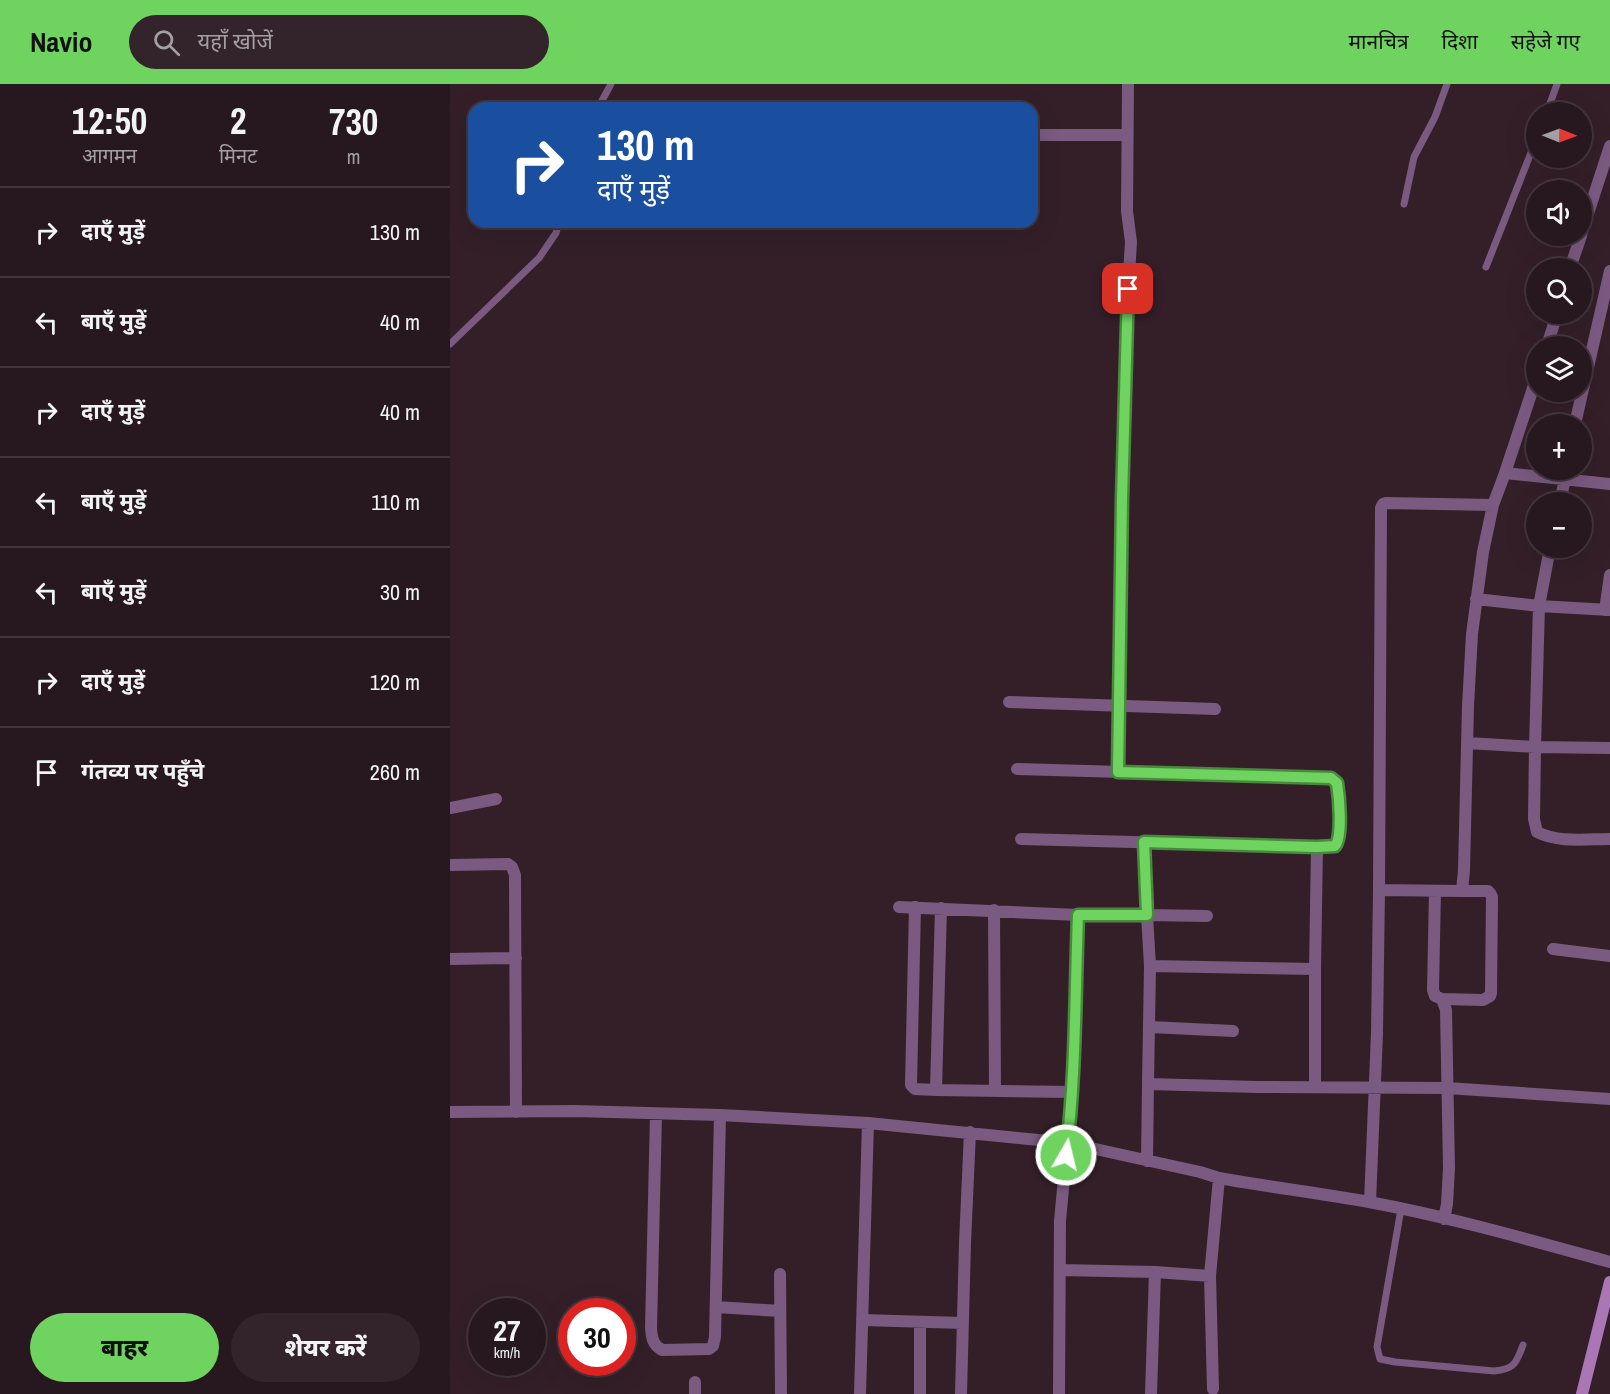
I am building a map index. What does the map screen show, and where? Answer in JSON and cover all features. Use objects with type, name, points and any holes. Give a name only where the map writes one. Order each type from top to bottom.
[{"type":"street","points":[[1118,772],[1130,252],[1127,211],[1128,84]]},
{"type":"street","points":[[1038,135],[1127,135]]},
{"type":"street","points":[[1592,201],[1610,146]]},
{"type":"street","points":[[1577,414],[1610,271]]},
{"type":"street","points":[[1462,891],[1470,672],[1476,599],[1492,505],[1528,402]]},
{"type":"street","points":[[1505,473],[1526,474]]},
{"type":"street","points":[[1590,480],[1610,484]]},
{"type":"street","points":[[1370,1202],[1379,890],[1381,508],[1386,503],[1492,505]]},
{"type":"street","points":[[1548,558],[1539,606],[1534,819],[1538,832],[1544,836],[1610,839]]},
{"type":"street","points":[[1476,599],[1608,610],[1610,575]]},
{"type":"street","points":[[1009,702],[1215,709]]},
{"type":"street","points":[[1468,742],[1535,747],[1610,748]]},
{"type":"street","points":[[1017,769],[1331,778],[1337,783],[1338,791],[1338,842],[1335,846],[1021,839]]},
{"type":"street","points":[[450,808],[496,799]]},
{"type":"street","points":[[1144,842],[1150,966],[1147,1161]]},
{"type":"street","points":[[1315,1087],[1317,847]]},
{"type":"street","points":[[450,865],[508,864],[515,875],[516,1112]]},
{"type":"street","points":[[1379,890],[1488,891],[1492,897],[1491,993],[1484,1000],[1442,999],[1435,996],[1433,990],[1435,891]]},
{"type":"street","points":[[899,907],[1078,915],[1207,915]]},
{"type":"street","points":[[915,907],[911,1085],[915,1089],[936,1090],[1072,1092]]},
{"type":"street","points":[[936,1090],[941,908]]},
{"type":"street","points":[[994,910],[995,1090]]},
{"type":"street","points":[[1059,1394],[1060,1221],[1072,1092],[1078,915]]},
{"type":"street","points":[[1553,949],[1610,956]]},
{"type":"street","points":[[450,959],[516,958]]},
{"type":"street","points":[[1150,966],[1315,969]]},
{"type":"street","points":[[1442,999],[1446,1010],[1449,1168],[1444,1219]]},
{"type":"street","points":[[1149,1027],[1233,1031]]},
{"type":"street","points":[[1148,1084],[1447,1088],[1610,1099]]},
{"type":"street","points":[[450,1112],[720,1115],[868,1123],[1068,1143],[1219,1178],[1370,1202],[1520,1237],[1610,1262]]},
{"type":"street","points":[[656,1114],[651,1329],[652,1341],[662,1350],[709,1349],[713,1346],[716,1307],[720,1115]]},
{"type":"street","points":[[860,1394],[868,1123]]},
{"type":"street","points":[[962,1394],[970,1132]]},
{"type":"street","points":[[1213,1389],[1210,1276],[1219,1178]]},
{"type":"street","points":[[1060,1270],[1210,1276]]},
{"type":"street","points":[[1151,1394],[1155,1272]]},
{"type":"street","points":[[780,1274],[781,1394]]},
{"type":"street","points":[[1582,1394],[1610,1282]]},
{"type":"street","points":[[716,1307],[780,1311]]},
{"type":"street","points":[[862,1320],[963,1323]]},
{"type":"street","points":[[920,1322],[920,1394]]},
{"type":"lane","points":[[601,102],[611,84]]},
{"type":"lane","points":[[1404,204],[1414,158],[1435,117],[1447,84]]},
{"type":"lane","points":[[1550,102],[1557,84]]},
{"type":"lane","points":[[1486,267],[1526,165]]},
{"type":"lane","points":[[450,344],[539,258],[557,228]]},
{"type":"lane","points":[[1401,1209],[1377,1347],[1380,1359],[1406,1364],[1494,1371],[1504,1370],[1514,1365],[1523,1345]]},
{"type":"route","points":[[1066,1155],[1071,1123],[1078,915],[1147,915],[1144,842],[1317,847],[1335,846],[1339,838],[1337,783],[1331,778],[1118,772],[1128,289]]}]
